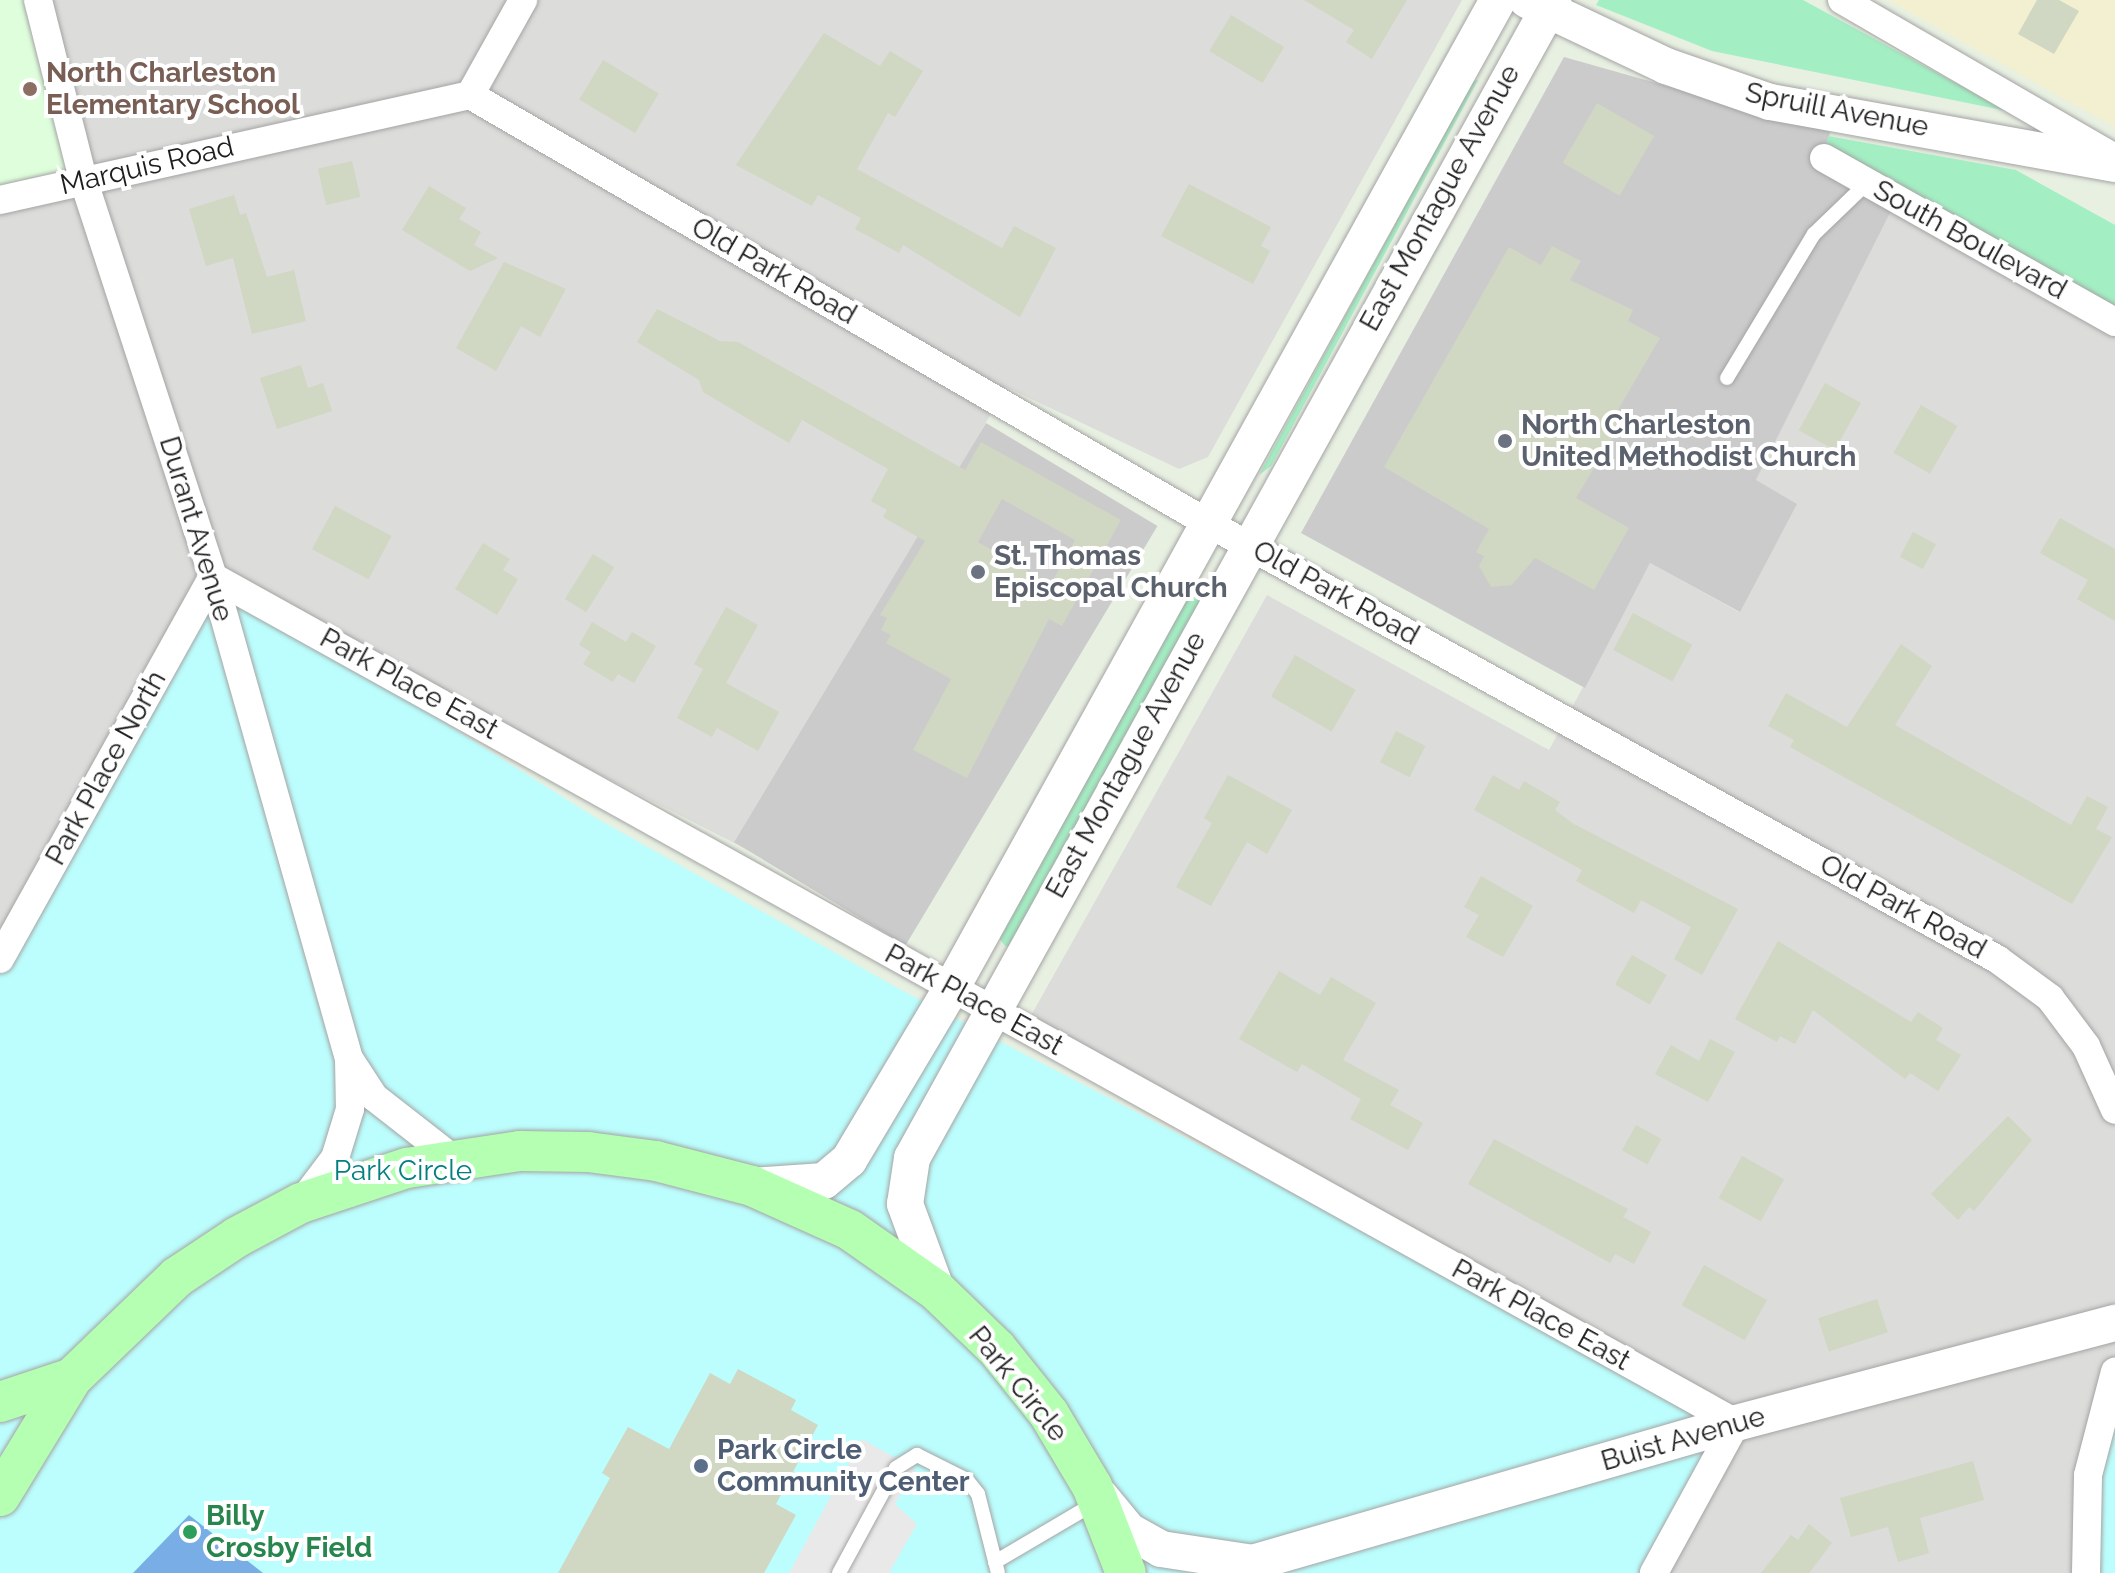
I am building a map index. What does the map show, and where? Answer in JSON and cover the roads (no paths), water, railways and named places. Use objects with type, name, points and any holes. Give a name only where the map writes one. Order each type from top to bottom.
[{"type":"main road","name":"Park Circle","points":[[0,1496],[72,1378],[177,1277],[301,1203],[452,1158],[588,1152],[656,1161],[752,1186],[850,1230],[937,1291],[997,1349],[1041,1403],[1095,1494],[1126,1573]]},
{"type":"main road","points":[[0,1402],[72,1378]]},
{"type":"street","name":"Durant Avenue","points":[[38,0],[83,179],[213,577],[349,1059],[350,1109],[335,1158],[301,1203]]},
{"type":"street","points":[[470,95],[523,0]]},
{"type":"street","name":"East Montague Avenue","points":[[752,1186],[824,1181],[849,1160],[952,987],[1206,522],[1498,0]]},
{"type":"street","points":[[1842,0],[2115,161]]},
{"type":"street","name":"East Montague Avenue","points":[[937,1291],[905,1204],[905,1182],[990,1008],[1248,545],[1542,3]]},
{"type":"street","name":"Spruill Avenue","points":[[1542,3],[1666,66],[1770,102],[2115,161]]},
{"type":"street","name":"Marquis Road","points":[[0,200],[470,95]]},
{"type":"street","name":"Old Park Road","points":[[470,95],[1206,522],[1997,959],[2050,998],[2086,1046],[2115,1110]]},
{"type":"street","name":"South Boulevard","points":[[1824,158],[2115,322]]},
{"type":"street","name":"Park Place North","points":[[0,959],[213,577]]},
{"type":"street","name":"Park Place East","points":[[213,577],[1736,1423]]},
{"type":"street","name":"Durant Avenue","points":[[349,1059],[374,1097],[452,1158]]},
{"type":"street","name":"Buist Avenue","points":[[1095,1494],[1141,1540],[1244,1568],[1736,1423],[2115,1323]]},
{"type":"street","points":[[2086,1573],[2088,1475],[2115,1371]]},
{"type":"street","points":[[1654,1573],[1736,1423]]},
{"type":"lane","points":[[1727,378],[1814,234],[1868,182]]},
{"type":"lane","points":[[839,1573],[896,1468],[917,1455],[967,1480],[978,1494],[997,1567],[1095,1494]]},
{"type":"place","name":"North Charleston Elementary School","points":[[30,89]]},
{"type":"place","name":"North Charleston United Methodist Church","points":[[1505,441]]},
{"type":"place","name":"St. Thomas Episcopal Church","points":[[978,572]]},
{"type":"place","name":"Park Circle Community Center","points":[[701,1466]]},
{"type":"place","name":"Billy Crosby Field","points":[[190,1532]]}]
